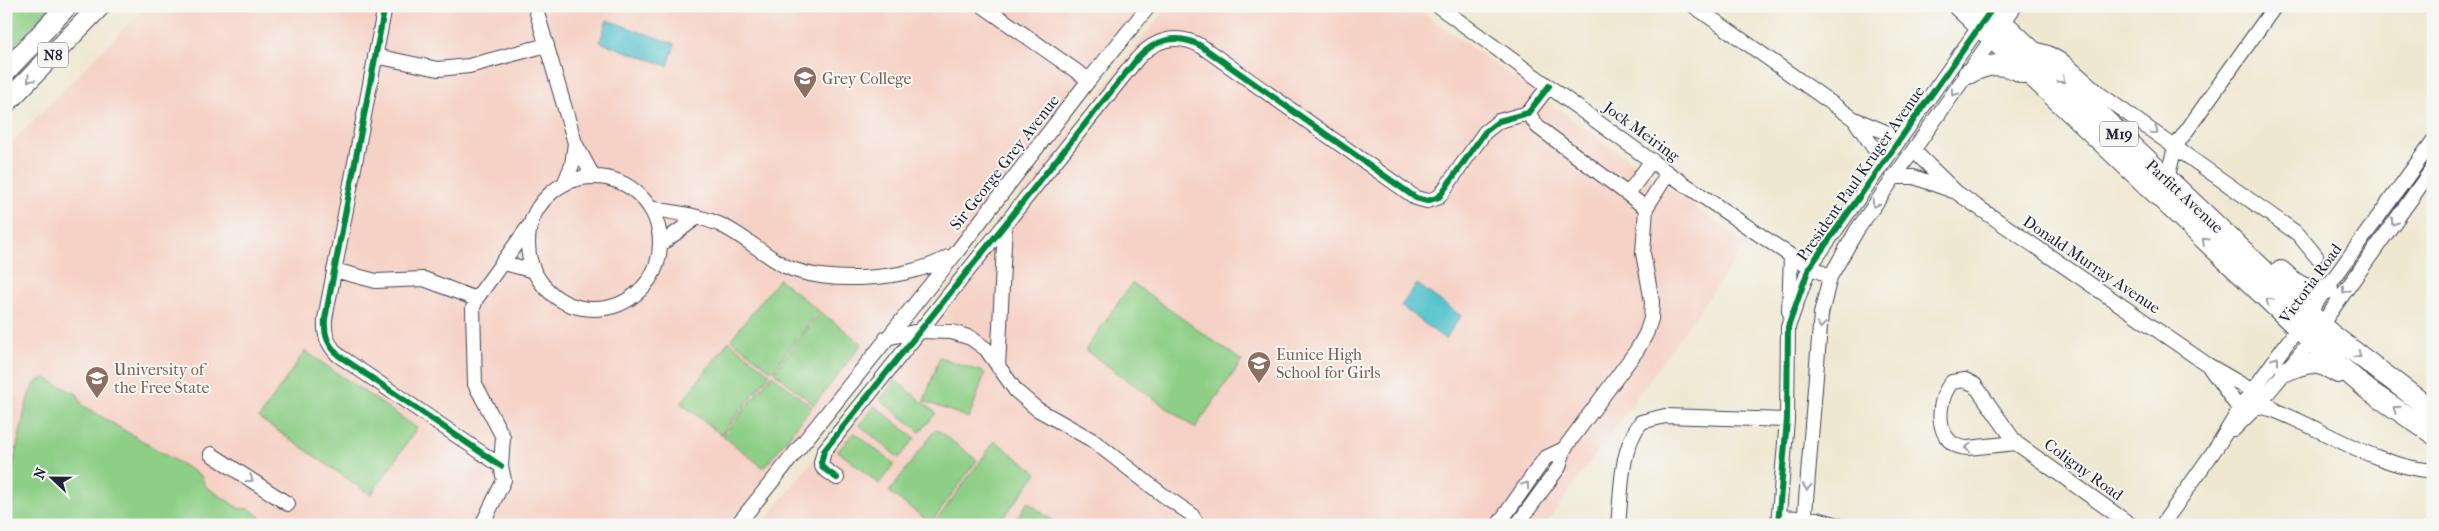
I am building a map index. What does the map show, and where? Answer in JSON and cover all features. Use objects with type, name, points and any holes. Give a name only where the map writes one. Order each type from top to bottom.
[{"type":"highway","name":"N8","points":[[6,103],[100,6]]},
{"type":"highway","name":"Parfitt Avenue","points":[[1958,6],[1990,19],[2028,48],[2190,201],[2310,326]]},
{"type":"highway","name":"N8","points":[[6,71],[62,11]]},
{"type":"highway","name":"Parfitt Avenue","points":[[1990,19],[2036,80],[2241,274],[2310,326]]},
{"type":"highway","points":[[1968,74],[1980,67],[1995,64],[2013,68],[2036,80]]},
{"type":"highway","points":[[2190,201],[2204,203],[2216,212],[2302,288],[2307,290],[2328,289]]},
{"type":"highway","name":"M19","points":[[2310,326],[2368,390],[2433,434]]},
{"type":"highway","name":"M19","points":[[2310,326],[2360,357],[2433,411]]},
{"type":"highway","points":[[2286,371],[2315,362],[2324,365],[2368,390]]},
{"type":"street","points":[[384,6],[324,319],[324,335],[329,345],[338,355],[501,466]]},
{"type":"street","points":[[535,6],[575,143],[593,176]]},
{"type":"street","points":[[983,6],[1089,80]]},
{"type":"street","name":"Sir George Grey Avenue","points":[[737,525],[956,253],[1089,80],[1149,6]]},
{"type":"street","name":"Jock Meiring","points":[[1438,6],[1668,172],[1809,268],[1830,277]]},
{"type":"street","points":[[1694,6],[1854,119],[1900,138]]},
{"type":"street","points":[[1990,19],[2015,6]]},
{"type":"street","points":[[2167,179],[2175,147],[2275,6]]},
{"type":"street","name":"President Paul Kruger Avenue","points":[[1804,521],[1821,314],[1830,277],[1839,257],[1893,177],[1914,151],[1968,74],[1990,19]]},
{"type":"street","name":"President Paul Kruger Avenue","points":[[1778,521],[1787,420],[1788,327],[1809,268],[1900,138],[1990,19]]},
{"type":"street","points":[[837,478],[823,468],[820,463],[824,451],[1137,59],[1150,46],[1165,40],[1180,38],[1201,46],[1416,198],[1427,201],[1439,197],[1485,132],[1499,121],[1528,113],[1549,86]]},
{"type":"street","points":[[375,56],[438,69],[469,66],[547,45]]},
{"type":"street","name":"Parfitt Avenue","points":[[2028,48],[2048,53],[2064,62],[2101,95],[2298,234],[2316,256]]},
{"type":"street","points":[[1528,113],[1538,127],[1646,208]]},
{"type":"street","points":[[1854,119],[1884,163]]},
{"type":"street","name":"Victoria Road","points":[[2253,403],[2286,371],[2328,289],[2433,141]]},
{"type":"street","points":[[564,184],[572,165],[575,143]]},
{"type":"street","name":"Donald Murray Avenue","points":[[1914,151],[1956,192],[2208,365],[2253,403],[2282,414],[2365,453],[2396,463],[2433,471]]},
{"type":"street","points":[[1628,194],[1652,160]]},
{"type":"street","name":"Victoria Road","points":[[2162,525],[2218,445],[2253,403],[2310,326],[2433,168]]},
{"type":"street","points":[[1518,525],[1559,468],[1564,449],[1637,350],[1646,334],[1651,319],[1652,302],[1643,253],[1646,208],[1668,172]]},
{"type":"street","points":[[482,525],[504,480],[501,466],[503,437],[475,384],[472,330],[473,308],[476,299],[531,224],[544,200],[564,184],[578,178],[593,176],[610,178],[626,184],[640,194],[651,208],[658,225],[661,244],[655,271],[643,288],[628,301],[602,309],[574,307],[551,293],[534,271],[528,248],[531,224]]},
{"type":"street","name":"Donald Murray Avenue","points":[[1893,177],[1914,177],[1956,192]]},
{"type":"street","points":[[2397,192],[2412,197]]},
{"type":"street","points":[[651,208],[722,226],[787,267],[825,277],[909,272],[935,265],[956,253]]},
{"type":"street","points":[[661,244],[696,218]]},
{"type":"street","points":[[998,368],[1005,224]]},
{"type":"street","points":[[1788,327],[1791,256]]},
{"type":"street","points":[[504,263],[534,271]]},
{"type":"street","points":[[334,270],[376,281],[424,279],[476,299]]},
{"type":"street","points":[[886,338],[919,331],[952,332],[971,338],[986,349],[1016,391],[1037,409],[1092,440],[1163,496],[1191,514],[1198,525]]},
{"type":"street","name":"Donald Murray Avenue","points":[[2208,365],[2234,403],[2253,403]]},
{"type":"street","name":"Coligny Road","points":[[2016,443],[1968,448],[1961,448],[1950,443],[1944,435],[1940,422],[1944,397],[1952,382],[1966,380],[1975,385],[2016,443],[2131,525]]},
{"type":"street","points":[[2253,403],[2282,414]]},
{"type":"street","points":[[1618,525],[1624,458],[1628,444],[1641,422],[1665,416],[1787,420]]},
{"type":"street","points":[[1498,525],[1545,458],[1564,449]]},
{"type":"street","points":[[211,454],[288,504]]},
{"type":"street","points":[[1778,521],[1829,521],[1838,525]]},
{"type":"shaded area","name":"Grey College","points":[[146,6],[1151,6],[735,525],[6,525],[6,148]]},
{"type":"shaded area","name":"Eunice High School for Girls","points":[[1168,6],[1413,6],[1747,244],[1545,525],[762,525]]},
{"type":"green space","points":[[6,6],[52,6],[6,54]]},
{"type":"green space","points":[[779,279],[819,311],[772,371],[731,339]]},
{"type":"green space","points":[[1132,283],[1242,361],[1195,428],[1085,350]]},
{"type":"green space","points":[[821,312],[862,344],[814,405],[774,372]]},
{"type":"green space","points":[[729,341],[770,374],[721,435],[681,403]]},
{"type":"green space","points":[[305,351],[417,428],[371,495],[259,418]]},
{"type":"green space","points":[[940,357],[985,373],[969,418],[924,401]]},
{"type":"green space","points":[[772,375],[812,407],[764,468],[723,436]]},
{"type":"green space","points":[[45,378],[78,395],[82,405],[201,476],[205,486],[240,509],[244,508],[255,512],[265,525],[6,525],[6,497],[28,397],[35,383]]},
{"type":"green space","points":[[895,380],[936,413],[920,432],[880,400]]},
{"type":"green space","points":[[875,406],[915,438],[899,458],[859,425]]},
{"type":"green space","points":[[936,429],[977,460],[931,523],[889,492]]},
{"type":"green space","points":[[854,432],[894,464],[879,484],[838,451]]},
{"type":"green space","points":[[995,441],[1037,473],[998,525],[933,525]]},
{"type":"green space","points":[[1028,502],[1058,525],[1012,525]]},
{"type":"water","points":[[607,20],[675,44],[668,66],[600,42]]},
{"type":"water","points":[[1417,284],[1461,316],[1445,339],[1401,306]]},
{"type":"cycle path","points":[[385,6],[325,319],[326,334],[331,347],[338,355],[501,466]]},
{"type":"cycle path","points":[[1778,525],[1787,420],[1788,327],[1809,268],[1994,6]]},
{"type":"cycle path","points":[[837,478],[823,468],[821,463],[824,451],[1137,59],[1151,47],[1167,40],[1175,39],[1192,42],[1201,46],[1416,198],[1427,201],[1439,197],[1485,132],[1499,121],[1528,113],[1549,86]]},
{"type":"place","name":"Grey College","points":[[805,99]]},
{"type":"place","name":"Eunice High School for Girls","points":[[1259,384]]},
{"type":"place","name":"University of the Free State","points":[[97,399]]}]
